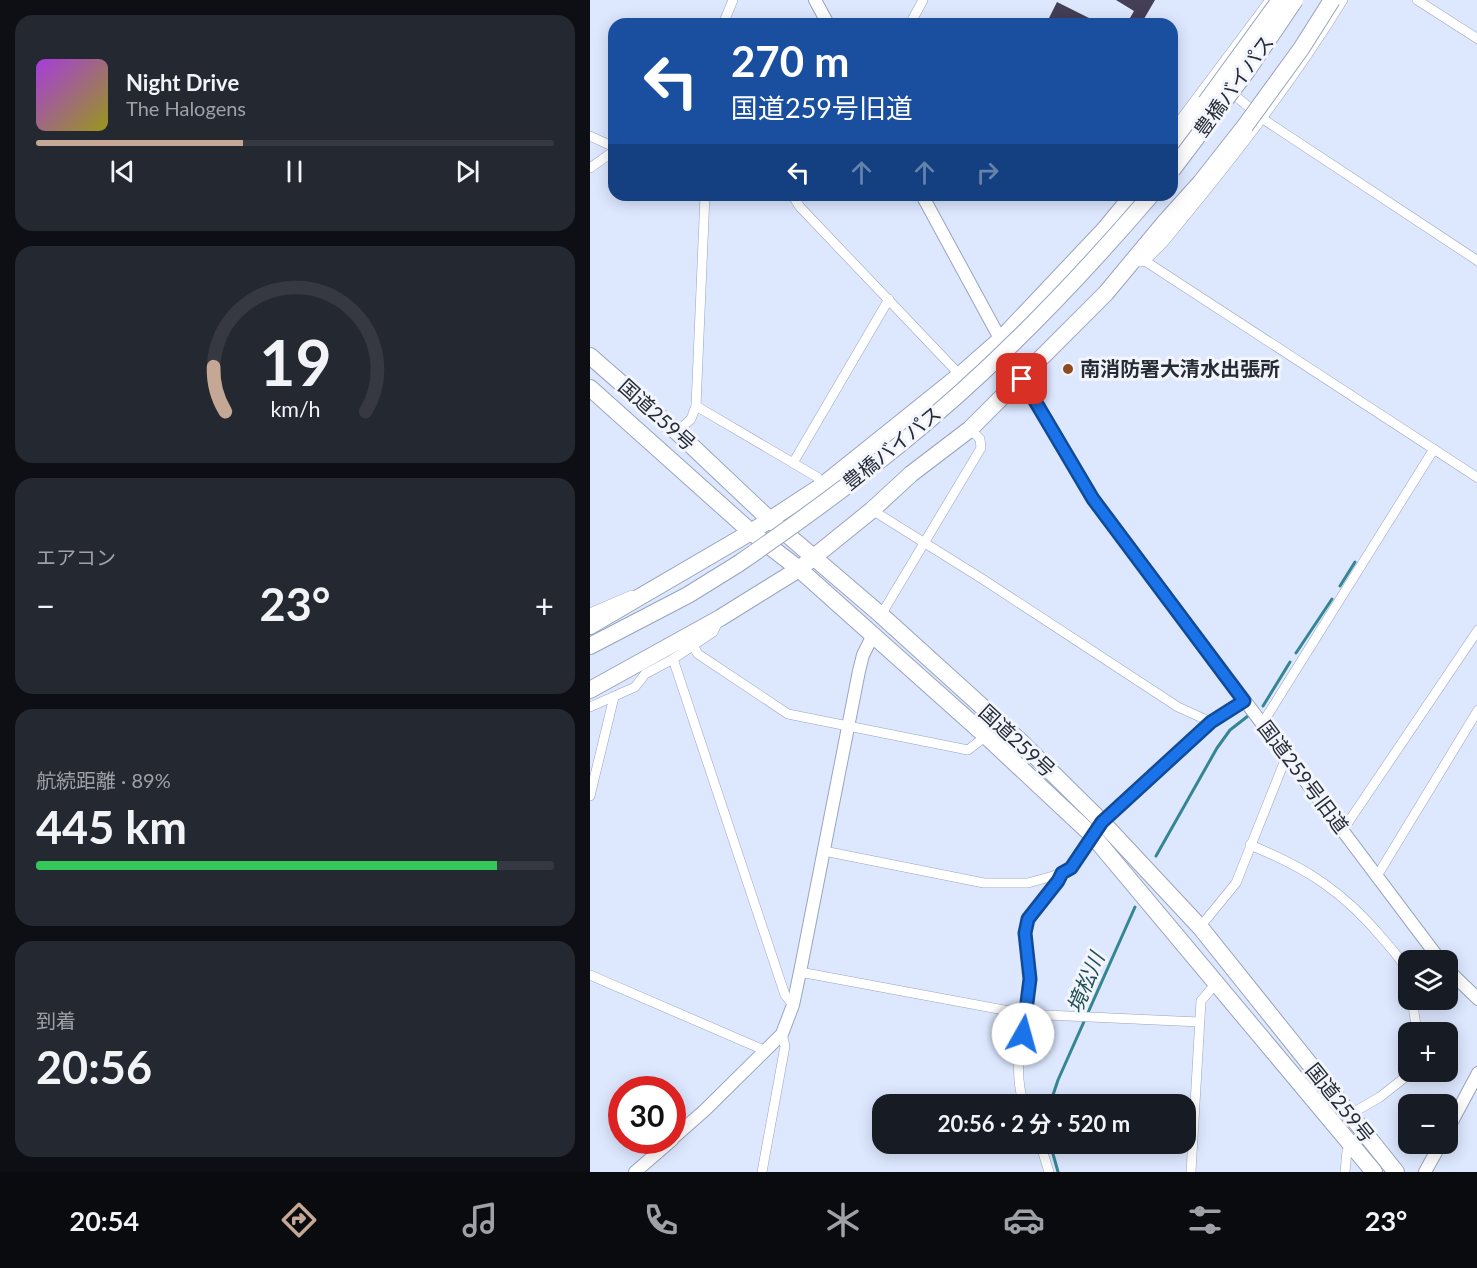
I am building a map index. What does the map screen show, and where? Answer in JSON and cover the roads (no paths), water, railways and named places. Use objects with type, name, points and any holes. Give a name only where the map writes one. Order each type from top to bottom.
[{"type":"highway","points":[[1178,138],[1280,0]]},
{"type":"highway","name":"豊橋バイパス","points":[[1178,162],[1247,71],[1295,0]]},
{"type":"highway","points":[[590,690],[720,618],[799,569],[872,510],[911,474],[970,429],[1139,262],[1165,222],[1201,182],[1245,126],[1301,49],[1332,0]]},
{"type":"highway","points":[[590,626],[751,532],[823,485],[960,375],[1001,339],[1104,230],[1128,201]]},
{"type":"highway","name":"豊橋バイパス","points":[[590,646],[688,595],[738,564],[818,508],[901,444],[986,369],[1092,264],[1146,201]]},
{"type":"highway","name":"国道259号","points":[[590,356],[677,432],[769,519],[881,615],[1019,740],[1097,829],[1217,982],[1374,1172]]},
{"type":"highway","name":"国道259号","points":[[590,388],[751,532],[799,569],[986,736],[1097,829],[1200,927],[1396,1172]]},
{"type":"street","points":[[815,0],[825,18]]},
{"type":"street","points":[[913,18],[923,0]]},
{"type":"street","points":[[1178,123],[1270,0]]},
{"type":"street","points":[[1343,0],[1312,51],[1263,119],[1163,243],[1139,262],[1478,478]]},
{"type":"street","points":[[1417,0],[1478,39]]},
{"type":"street","points":[[725,18],[730,1]]},
{"type":"street","points":[[1212,77],[1263,119],[1478,261]]},
{"type":"street","points":[[590,136],[608,146]]},
{"type":"street","points":[[590,168],[608,154]]},
{"type":"street","points":[[677,432],[691,419],[696,406],[705,201]]},
{"type":"street","points":[[796,201],[960,375]]},
{"type":"street","name":"国道259号旧道","points":[[925,201],[1022,379],[1093,499],[1432,950]]},
{"type":"street","points":[[1104,230],[1120,201]]},
{"type":"street","points":[[794,463],[888,299]]},
{"type":"street","points":[[696,406],[817,477],[823,485]]},
{"type":"street","points":[[881,615],[981,448],[980,439],[970,429]]},
{"type":"street","points":[[1262,724],[1434,450]]},
{"type":"street","points":[[872,510],[1178,707],[1211,722]]},
{"type":"street","points":[[590,613],[623,597],[655,590]]},
{"type":"street","points":[[590,706],[635,687],[645,674],[713,632],[720,618]]},
{"type":"street","points":[[1343,830],[1478,630]]},
{"type":"street","points":[[686,1127],[782,1034],[793,1005],[863,655],[873,635]]},
{"type":"street","points":[[693,646],[698,654],[788,714],[968,750],[986,736]]},
{"type":"street","points":[[673,658],[785,994],[793,1005]]},
{"type":"street","points":[[590,796],[614,697]]},
{"type":"street","points":[[824,851],[984,883],[1028,883],[1062,873],[1071,868],[1097,829],[1211,722],[1244,701]]},
{"type":"street","points":[[1377,876],[1478,710]]},
{"type":"street","points":[[1200,927],[1236,883],[1287,755]]},
{"type":"street","points":[[1250,845],[1310,872],[1342,896],[1398,956]]},
{"type":"street","points":[[1023,1094],[1018,1075],[1030,979],[1025,933],[1028,919],[1062,873]]},
{"type":"street","points":[[800,972],[1025,1014],[1199,1022]]},
{"type":"street","points":[[590,975],[766,1051]]},
{"type":"street","points":[[1458,980],[1478,999]]},
{"type":"street","points":[[1191,1172],[1202,1000],[1217,982]]},
{"type":"street","points":[[762,1172],[785,1046],[782,1034]]},
{"type":"street","points":[[1458,1110],[1478,1073]]},
{"type":"street","points":[[1349,1115],[1380,1097],[1399,1082]]},
{"type":"street","points":[[1345,1172],[1347,1150],[1354,1146]]},
{"type":"street","points":[[639,1171],[657,1154]]},
{"type":"street","points":[[1043,1154],[1049,1172]]},
{"type":"street","points":[[1425,1172],[1435,1154]]},
{"type":"waterway","name":"境松川","points":[[1340,586],[1355,562]]},
{"type":"waterway","name":"境松川","points":[[1296,653],[1332,599]]},
{"type":"waterway","name":"境松川","points":[[1263,706],[1290,662]]},
{"type":"waterway","name":"境松川","points":[[1156,856],[1217,748],[1230,730],[1248,716]]},
{"type":"waterway","name":"境松川","points":[[1053,1094],[1135,907]]},
{"type":"waterway","name":"境松川","points":[[1053,1154],[1058,1172]]},
{"type":"place","name":"南消防署大清水出張所","points":[[1068,369]]}]
